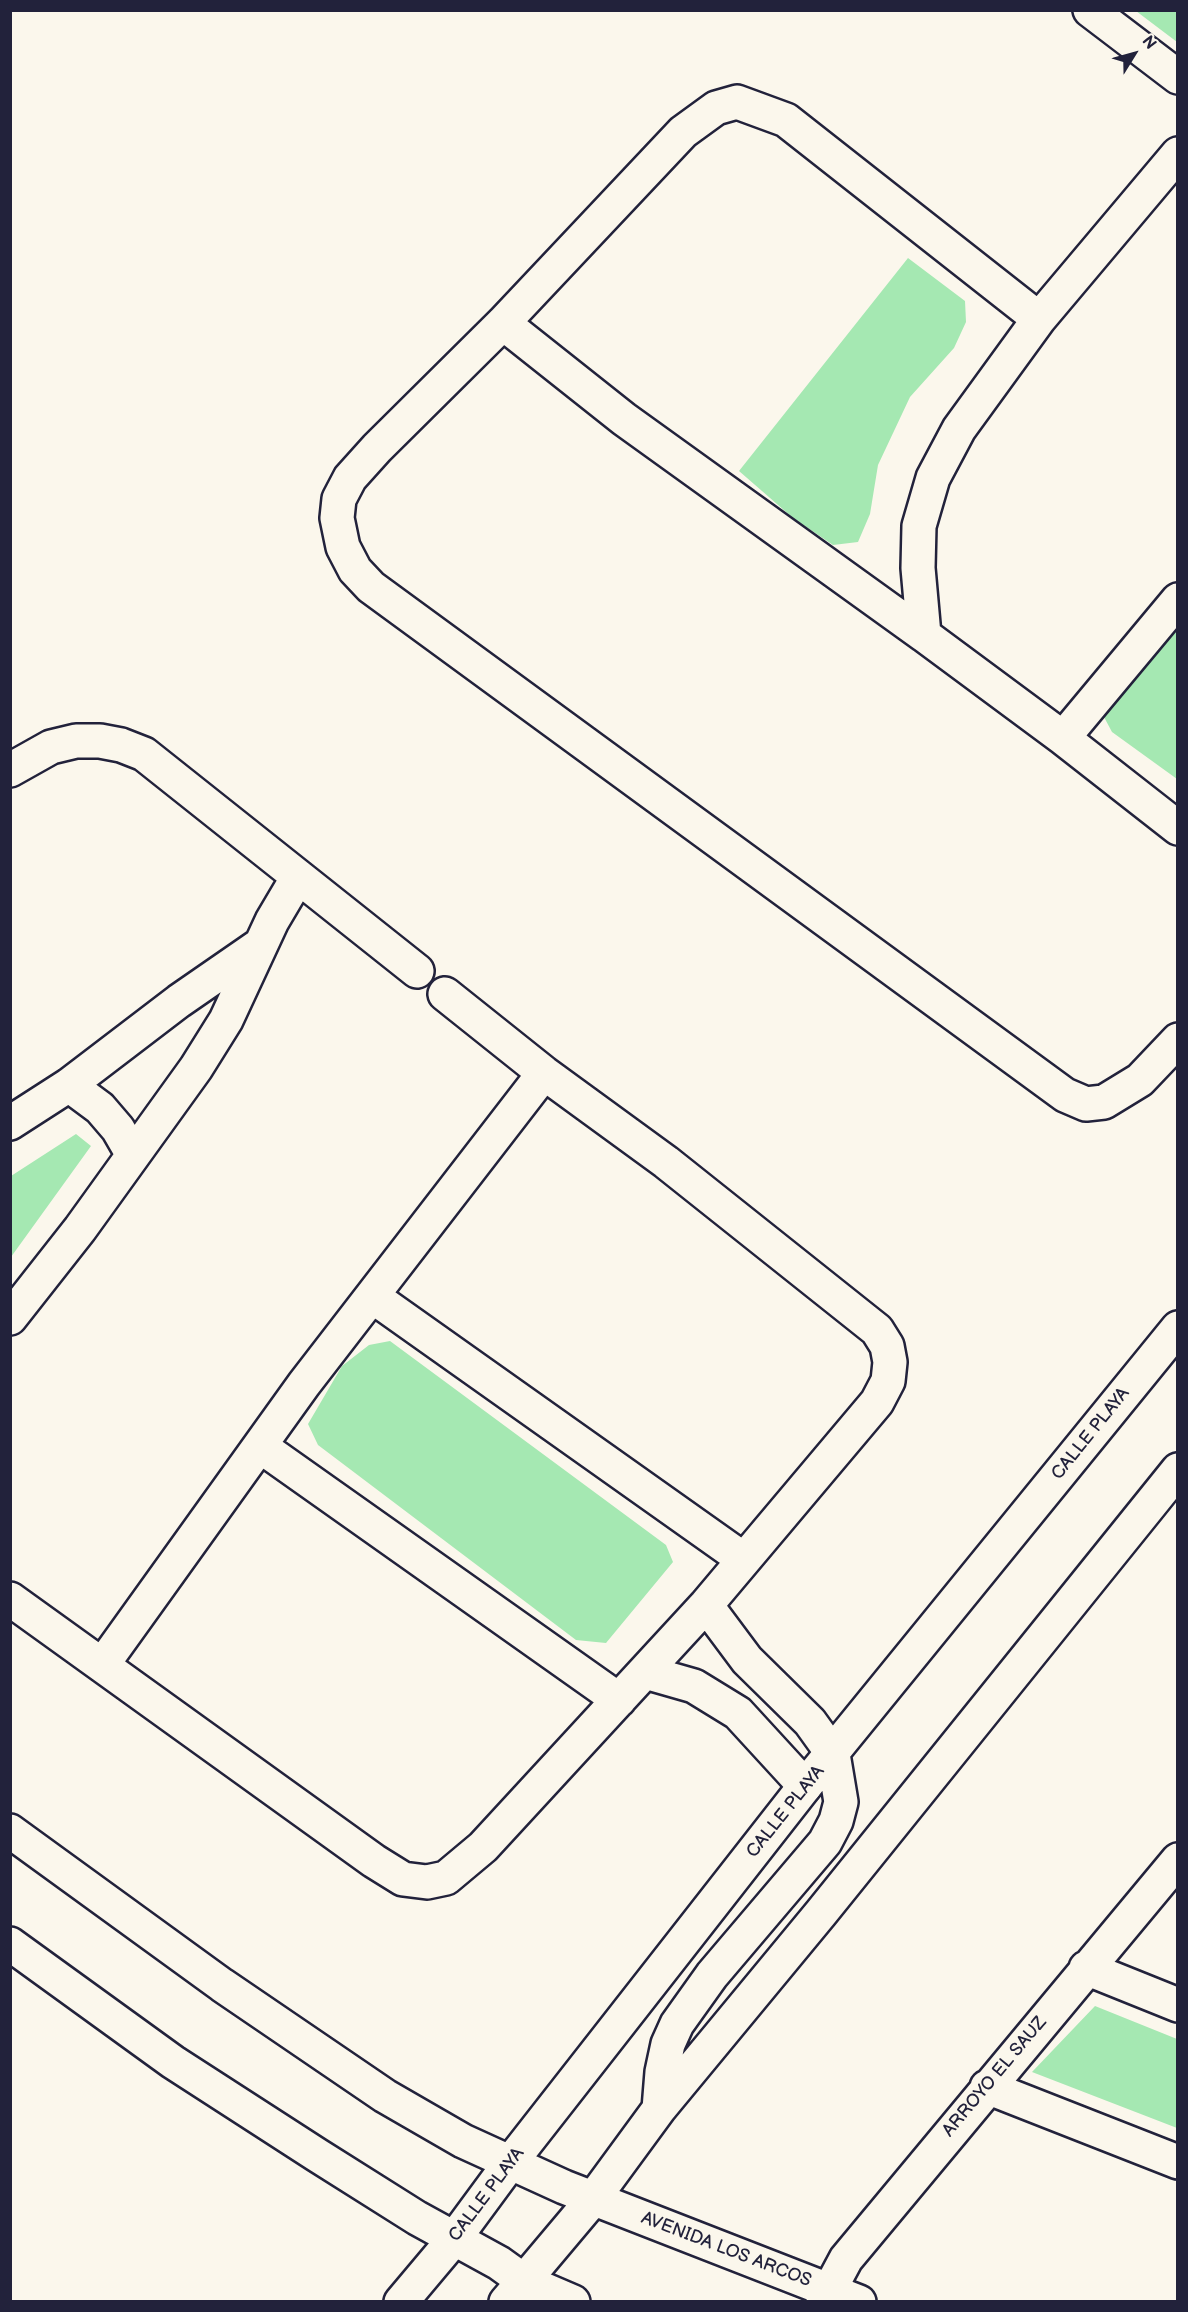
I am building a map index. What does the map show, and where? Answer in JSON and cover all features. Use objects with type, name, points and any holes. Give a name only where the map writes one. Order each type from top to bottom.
[{"type":"street","points":[[1090,10],[1178,77]]},
{"type":"street","points":[[1039,319],[786,120],[737,102],[716,108],[683,132],[503,323],[376,448],[350,478],[339,499],[337,518],[343,547],[355,570],[371,587],[1065,1095],[1086,1104],[1104,1102],[1140,1080],[1178,1040]]},
{"type":"street","points":[[924,635],[918,568],[919,526],[933,478],[959,429],[1039,319],[1178,154]]},
{"type":"street","points":[[503,323],[624,419],[924,635],[1063,738],[1178,828]]},
{"type":"street","points":[[1063,738],[1178,600]]},
{"type":"street","points":[[10,770],[51,747],[68,743],[100,741],[121,745],[144,754],[417,971]]},
{"type":"street","points":[[10,1318],[173,1103],[226,1020],[260,945],[298,877]]},
{"type":"street","points":[[10,1123],[69,1085],[146,1024],[260,945]]},
{"type":"street","points":[[10,1599],[374,1861],[403,1879],[427,1882],[446,1878],[483,1847],[706,1605],[877,1402],[888,1381],[890,1362],[887,1346],[877,1330],[666,1162],[544,1072],[445,994]]},
{"type":"street","points":[[103,1664],[260,1446],[544,1072]]},
{"type":"street","points":[[69,1085],[100,1108],[118,1129],[133,1155]]},
{"type":"street","points":[[372,1296],[743,1559]]},
{"type":"street","name":"CALLE PLAYA","points":[[402,2301],[454,2239],[510,2163],[805,1786],[1178,1328]]},
{"type":"street","points":[[260,1446],[619,1700]]},
{"type":"street","points":[[515,2291],[593,2199],[658,2109],[821,1913],[1178,1470]]},
{"type":"street","points":[[658,2109],[662,2072],[668,2044],[676,2024],[712,1975],[825,1842],[836,1821],[841,1802],[833,1754],[810,1722],[747,1660],[706,1605]]},
{"type":"street","points":[[645,1671],[694,1686],[711,1694],[738,1713],[805,1786]]},
{"type":"street","name":"AVENIDA LOS ARCOS","points":[[10,1831],[222,1985],[385,2096],[463,2141],[593,2199],[664,2225],[826,2295],[859,2301]]},
{"type":"street","name":"ARROYO EL SAUZ","points":[[826,2295],[846,2259],[1178,1860]]},
{"type":"street","points":[[10,1944],[173,2062],[317,2155],[454,2239],[499,2263],[515,2291]]},
{"type":"street","points":[[1086,1968],[1178,2005]]},
{"type":"street","points":[[987,2087],[1178,2162]]},
{"type":"street","points":[[515,2291],[573,2301]]},
{"type":"green space","points":[[1136,11],[1177,11],[1177,42]]},
{"type":"green space","points":[[908,258],[965,301],[966,322],[954,348],[910,397],[878,465],[870,514],[858,542],[833,545],[793,518],[739,471]]},
{"type":"green space","points":[[1177,630],[1177,779],[1112,732],[1104,717]]},
{"type":"green space","points":[[76,1134],[91,1146],[11,1257],[11,1176]]},
{"type":"green space","points":[[390,1341],[666,1545],[673,1562],[606,1643],[576,1640],[318,1445],[308,1424],[342,1366],[369,1345]]},
{"type":"green space","points":[[1095,2006],[1177,2039],[1177,2128],[1032,2072]]}]
